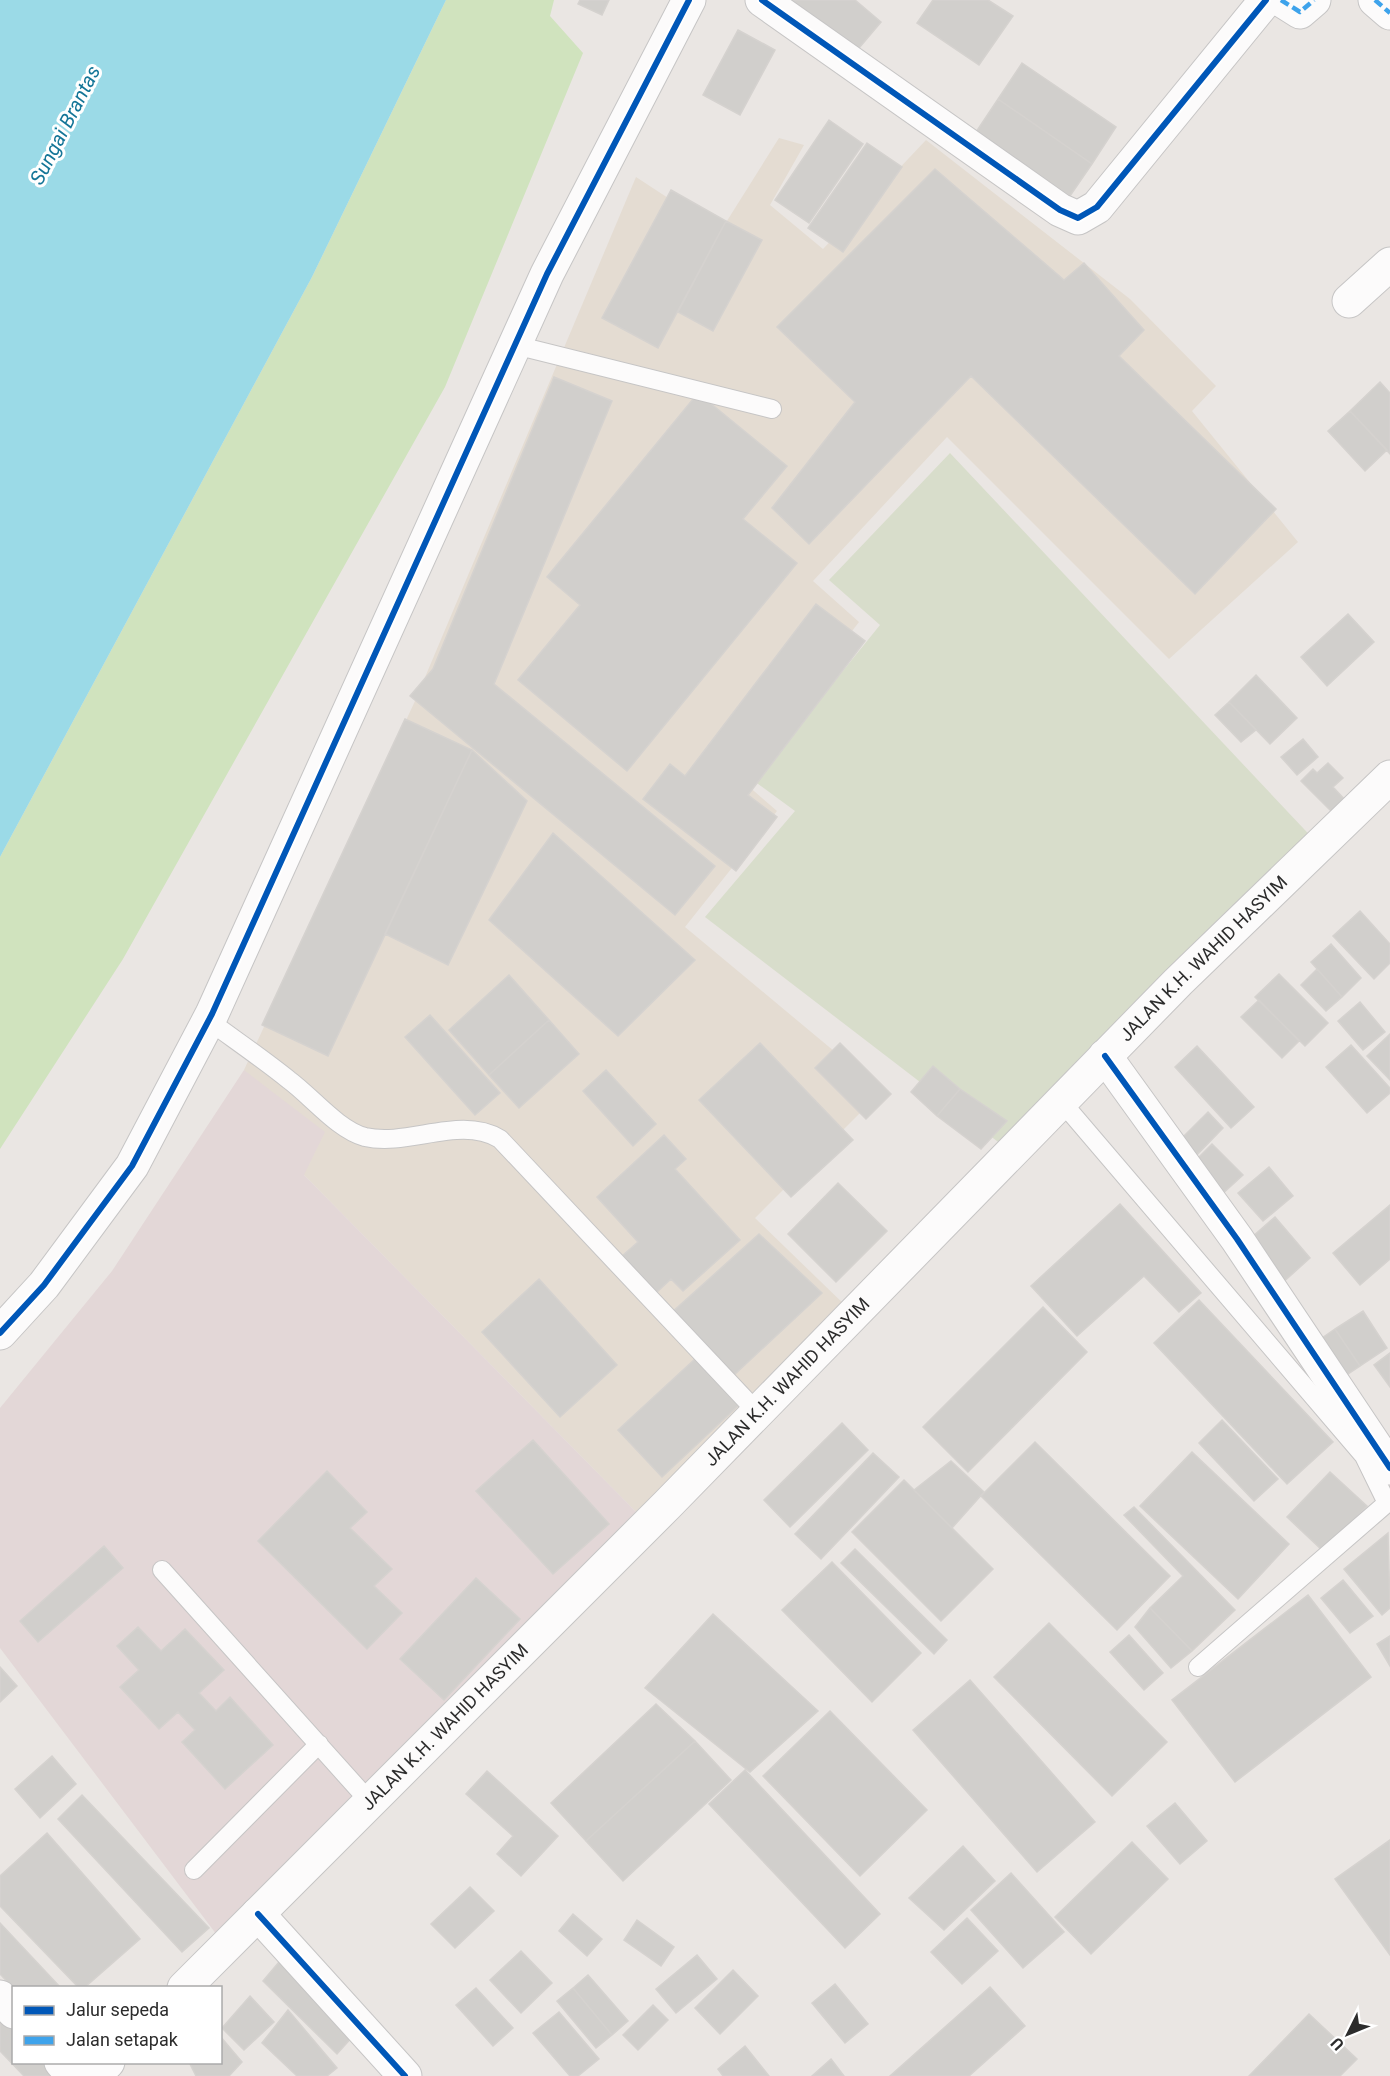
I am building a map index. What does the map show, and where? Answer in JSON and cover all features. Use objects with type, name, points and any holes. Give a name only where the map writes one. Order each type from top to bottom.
[{"type":"street","points":[[0,1333],[44,1285],[132,1166],[208,1020],[547,274],[689,0]]},
{"type":"street","points":[[762,0],[1059,210],[1077,218],[1097,207],[1266,0]]},
{"type":"street","points":[[1281,0],[1300,12],[1314,0]]},
{"type":"street","points":[[1375,0],[1390,13]]},
{"type":"street","points":[[1349,301],[1390,264]]},
{"type":"street","name":"JALAN K.H. WAHID HASYIM","points":[[186,1986],[758,1413],[1178,982],[1390,777]]},
{"type":"street","points":[[1105,1056],[1237,1239],[1390,1468]]},
{"type":"street","points":[[258,1914],[405,2076]]},
{"type":"street","points":[[0,1998],[12,2010]]},
{"type":"street","points":[[63,2064],[73,2076]]},
{"type":"street","points":[[94,2076],[106,2064]]},
{"type":"lane","points":[[515,345],[772,409]]},
{"type":"lane","points":[[208,1020],[291,1081],[334,1120],[364,1137],[396,1138],[473,1130],[489,1132],[500,1139],[758,1413]]},
{"type":"lane","points":[[1061,1101],[1364,1456],[1387,1503],[1198,1667]]},
{"type":"lane","points":[[162,1570],[370,1802]]},
{"type":"lane","points":[[194,1870],[319,1744]]},
{"type":"shaded area","points":[[779,138],[804,145],[770,205],[823,249],[926,140],[1130,299],[1216,386],[1192,411],[1298,542],[1169,659],[947,437],[813,581],[859,622],[739,778],[777,811],[685,927],[882,1091],[755,1218],[850,1310],[643,1519],[304,1175],[244,1070],[415,701],[636,177],[720,232]]},
{"type":"shaded area","points":[[244,1070],[325,1132],[304,1175],[643,1519],[226,1947],[0,1648],[0,1408],[112,1271]]},
{"type":"green space","points":[[446,0],[554,0],[550,16],[583,53],[445,387],[123,959],[0,1149],[0,857],[312,277]]},
{"type":"green space","points":[[950,453],[1320,846],[1006,1148],[705,917],[795,811],[754,781],[880,625],[829,580]]},
{"type":"water","name":"Sungai Brantas","points":[[0,0],[446,0],[312,277],[0,857]]},
{"type":"building","points":[[580,0],[609,0],[602,15],[578,4]]},
{"type":"building","points":[[790,0],[855,0],[881,22],[854,54]]},
{"type":"building","points":[[933,0],[988,0],[1013,16],[979,65],[917,23]]},
{"type":"building","points":[[738,30],[775,50],[740,115],[703,95]]},
{"type":"building","points":[[1022,63],[1116,127],[1092,164],[998,99]]},
{"type":"building","points":[[998,99],[1092,164],[1070,196],[976,132]]},
{"type":"building","points":[[829,120],[863,144],[809,223],[775,200]]},
{"type":"building","points":[[867,143],[902,167],[843,252],[808,228]]},
{"type":"building","points":[[935,169],[1064,280],[1084,263],[1144,330],[1119,356],[1276,509],[1195,594],[971,376],[809,544],[772,508],[855,402],[777,327]]},
{"type":"building","points":[[671,190],[726,221],[658,348],[602,318]]},
{"type":"building","points":[[726,221],[762,240],[713,331],[678,312]]},
{"type":"building","points":[[554,377],[612,401],[494,684],[715,866],[675,915],[410,696],[433,669]]},
{"type":"building","points":[[1380,382],[1390,393],[1390,454],[1350,411]]},
{"type":"building","points":[[698,393],[787,466],[743,519],[797,563],[627,771],[518,680],[580,605],[547,577]]},
{"type":"building","points":[[1350,411],[1387,450],[1365,471],[1328,431]]},
{"type":"building","points":[[816,604],[865,641],[748,795],[777,817],[736,871],[643,799],[670,764],[685,776]]},
{"type":"building","points":[[1348,614],[1374,642],[1327,686],[1301,657]]},
{"type":"building","points":[[1256,675],[1297,718],[1270,744],[1229,702]]},
{"type":"building","points":[[1229,702],[1256,730],[1241,742],[1215,715]]},
{"type":"building","points":[[405,719],[472,750],[328,1056],[262,1025]]},
{"type":"building","points":[[1303,739],[1318,757],[1297,775],[1281,757]]},
{"type":"building","points":[[472,750],[527,801],[448,965],[385,934]]},
{"type":"building","points":[[1328,763],[1343,778],[1333,787],[1347,802],[1335,815],[1301,781],[1313,769],[1317,773]]},
{"type":"building","points":[[553,833],[695,960],[618,1036],[489,920]]},
{"type":"building","points":[[1360,911],[1390,944],[1390,963],[1374,979],[1333,936]]},
{"type":"building","points":[[1331,944],[1361,978],[1342,997],[1311,962]]},
{"type":"building","points":[[1317,969],[1342,997],[1326,1011],[1301,985]]},
{"type":"building","points":[[1279,974],[1328,1023],[1305,1046],[1255,997]]},
{"type":"building","points":[[509,975],[549,1020],[489,1075],[449,1030]]},
{"type":"building","points":[[1259,1000],[1299,1041],[1282,1058],[1241,1017]]},
{"type":"building","points":[[1360,1002],[1385,1032],[1363,1050],[1338,1021]]},
{"type":"building","points":[[430,1015],[500,1093],[475,1115],[405,1037]]},
{"type":"building","points":[[549,1020],[579,1054],[519,1108],[489,1075]]},
{"type":"building","points":[[1390,1034],[1390,1080],[1367,1056]]},
{"type":"building","points":[[760,1043],[853,1140],[791,1197],[699,1100]]},
{"type":"building","points":[[840,1043],[891,1094],[866,1119],[815,1068]]},
{"type":"building","points":[[1351,1045],[1390,1088],[1390,1093],[1367,1113],[1326,1067]]},
{"type":"building","points":[[1197,1046],[1254,1107],[1231,1128],[1175,1067]]},
{"type":"building","points":[[933,1066],[960,1089],[937,1116],[911,1092]]},
{"type":"building","points":[[606,1070],[656,1124],[633,1146],[583,1091]]},
{"type":"building","points":[[960,1089],[1007,1121],[981,1149],[937,1116]]},
{"type":"building","points":[[1208,1112],[1223,1128],[1192,1160],[1176,1144]]},
{"type":"building","points":[[664,1135],[686,1159],[675,1169],[740,1240],[683,1291],[671,1279],[656,1293],[622,1256],[638,1242],[597,1197]]},
{"type":"building","points":[[1212,1144],[1243,1175],[1220,1196],[1190,1166]]},
{"type":"building","points":[[1269,1167],[1293,1196],[1263,1221],[1238,1193]]},
{"type":"building","points":[[838,1183],[887,1231],[836,1282],[788,1234]]},
{"type":"building","points":[[1120,1204],[1201,1293],[1179,1312],[1144,1276],[1077,1336],[1031,1286]]},
{"type":"building","points":[[1390,1205],[1390,1259],[1360,1285],[1333,1253]]},
{"type":"building","points":[[1275,1217],[1310,1258],[1280,1285],[1244,1244]]},
{"type":"building","points":[[759,1234],[822,1293],[733,1376],[670,1314]]},
{"type":"building","points":[[539,1279],[617,1365],[560,1417],[482,1332]]},
{"type":"building","points":[[1199,1300],[1333,1442],[1287,1484],[1154,1343]]},
{"type":"building","points":[[1043,1307],[1087,1352],[968,1472],[923,1427]]},
{"type":"building","points":[[1363,1311],[1387,1348],[1360,1366],[1335,1329]]},
{"type":"building","points":[[1335,1329],[1360,1366],[1336,1382],[1312,1345]]},
{"type":"building","points":[[1390,1353],[1390,1387],[1374,1365]]},
{"type":"building","points":[[696,1358],[739,1405],[662,1477],[618,1430]]},
{"type":"building","points":[[1222,1420],[1278,1479],[1254,1501],[1199,1443]]},
{"type":"building","points":[[842,1423],[868,1450],[790,1527],[764,1500]]},
{"type":"building","points":[[533,1440],[609,1524],[553,1574],[476,1491]]},
{"type":"building","points":[[1035,1442],[1170,1576],[1117,1630],[981,1496]]},
{"type":"building","points":[[1192,1452],[1289,1544],[1238,1599],[1140,1506]]},
{"type":"building","points":[[873,1453],[899,1477],[821,1559],[795,1534]]},
{"type":"building","points":[[951,1461],[984,1492],[952,1528],[914,1490]]},
{"type":"building","points":[[327,1471],[367,1512],[350,1528],[392,1569],[374,1586],[402,1613],[367,1649],[258,1541]]},
{"type":"building","points":[[1330,1472],[1367,1506],[1324,1552],[1287,1517]]},
{"type":"building","points":[[904,1480],[993,1569],[941,1621],[852,1532]]},
{"type":"building","points":[[1134,1507],[1235,1610],[1192,1651],[1150,1608],[1183,1576],[1124,1515]]},
{"type":"building","points":[[1388,1533],[1390,1608],[1382,1615],[1344,1569]]},
{"type":"building","points":[[104,1546],[123,1568],[38,1642],[20,1621]]},
{"type":"building","points":[[855,1549],[947,1640],[934,1654],[841,1563]]},
{"type":"building","points":[[832,1562],[921,1653],[872,1702],[782,1610]]},
{"type":"building","points":[[476,1578],[520,1619],[444,1700],[400,1659]]},
{"type":"building","points":[[1343,1580],[1373,1616],[1350,1633],[1321,1598]]},
{"type":"building","points":[[1308,1595],[1371,1677],[1235,1782],[1172,1700]]},
{"type":"building","points":[[1150,1608],[1192,1651],[1171,1668],[1135,1627]]},
{"type":"building","points":[[713,1614],[818,1711],[750,1772],[645,1688]]},
{"type":"building","points":[[1049,1623],[1167,1742],[1112,1796],[994,1677]]},
{"type":"building","points":[[138,1627],[161,1651],[185,1629],[224,1670],[199,1693],[216,1711],[230,1697],[273,1745],[225,1789],[182,1742],[195,1730],[178,1712],[159,1729],[120,1687],[139,1670],[117,1646]]},
{"type":"building","points":[[1129,1635],[1163,1673],[1144,1690],[1110,1652]]},
{"type":"building","points":[[1390,1636],[1390,1666],[1377,1644]]},
{"type":"building","points":[[0,1667],[17,1686],[0,1702]]},
{"type":"building","points":[[970,1680],[1095,1822],[1037,1872],[913,1730]]},
{"type":"building","points":[[656,1704],[695,1741],[586,1841],[551,1803]]},
{"type":"building","points":[[830,1711],[927,1810],[860,1876],[763,1776]]},
{"type":"building","points":[[695,1741],[731,1780],[623,1881],[586,1841]]},
{"type":"building","points":[[52,1756],[76,1784],[40,1818],[15,1789]]},
{"type":"building","points":[[745,1770],[880,1914],[845,1948],[709,1804]]},
{"type":"building","points":[[487,1771],[558,1836],[521,1876],[497,1854],[513,1836],[466,1794]]},
{"type":"building","points":[[82,1795],[209,1928],[182,1952],[58,1819]]},
{"type":"building","points":[[1175,1803],[1207,1841],[1180,1864],[1147,1826]]},
{"type":"building","points":[[47,1833],[140,1939],[86,1986],[77,1986],[0,1906],[0,1876]]},
{"type":"building","points":[[1390,1840],[1390,1955],[1335,1879]]},
{"type":"building","points":[[1132,1842],[1168,1879],[1091,1954],[1055,1917]]},
{"type":"building","points":[[963,1846],[995,1881],[944,1930],[909,1898]]},
{"type":"building","points":[[1011,1873],[1064,1932],[1023,1968],[971,1910]]},
{"type":"building","points":[[470,1887],[494,1911],[455,1948],[431,1924]]},
{"type":"building","points":[[573,1914],[602,1939],[587,1956],[559,1931]]},
{"type":"building","points":[[967,1918],[998,1951],[962,1984],[931,1952]]},
{"type":"building","points":[[637,1920],[674,1947],[661,1966],[624,1940]]},
{"type":"building","points":[[0,1923],[59,1986],[12,1987],[0,1974]]},
{"type":"building","points":[[521,1951],[552,1983],[521,2013],[490,1980]]},
{"type":"building","points":[[285,1955],[354,2035],[337,2054],[263,1981]]},
{"type":"building","points":[[697,1955],[717,1979],[676,2013],[656,1989]]},
{"type":"building","points":[[733,1970],[758,1996],[720,2034],[695,2008]]},
{"type":"building","points":[[588,1975],[628,2021],[612,2035],[573,1988]]},
{"type":"building","points":[[835,1984],[868,2024],[845,2043],[812,2003]]},
{"type":"building","points":[[990,1987],[1025,2026],[969,2076],[890,2076]]},
{"type":"building","points":[[476,1988],[513,2028],[493,2046],[456,2005]]},
{"type":"building","points":[[573,1988],[612,2035],[596,2048],[557,2001]]},
{"type":"building","points":[[250,1996],[274,2022],[244,2050],[222,2028]]},
{"type":"building","points":[[653,2005],[668,2020],[638,2050],[623,2035]]},
{"type":"building","points":[[288,2010],[337,2068],[327,2076],[297,2076],[262,2043]]},
{"type":"building","points":[[559,2012],[599,2059],[578,2076],[570,2076],[533,2033]]},
{"type":"building","points":[[0,2014],[12,2026],[12,2064],[0,2051]]},
{"type":"building","points":[[1309,2014],[1357,2059],[1340,2076],[1249,2076]]},
{"type":"building","points":[[222,2038],[242,2062],[229,2076],[196,2076],[190,2064],[222,2064]]},
{"type":"building","points":[[745,2046],[769,2076],[723,2076],[718,2069]]},
{"type":"building","points":[[831,2059],[844,2076],[812,2076]]},
{"type":"building","points":[[12,2064],[50,2064],[56,2070],[49,2076],[24,2076]]},
{"type":"marked path","points":[[1281,0],[1300,12],[1314,0]]},
{"type":"marked path","points":[[1375,0],[1390,13]]},
{"type":"cycle path","points":[[0,1333],[44,1285],[132,1166],[212,1014],[547,274],[689,0]]},
{"type":"cycle path","points":[[762,0],[1060,210],[1078,218],[1097,207],[1266,0]]},
{"type":"cycle path","points":[[1105,1056],[1237,1239],[1390,1468]]},
{"type":"cycle path","points":[[258,1914],[405,2076]]}]
